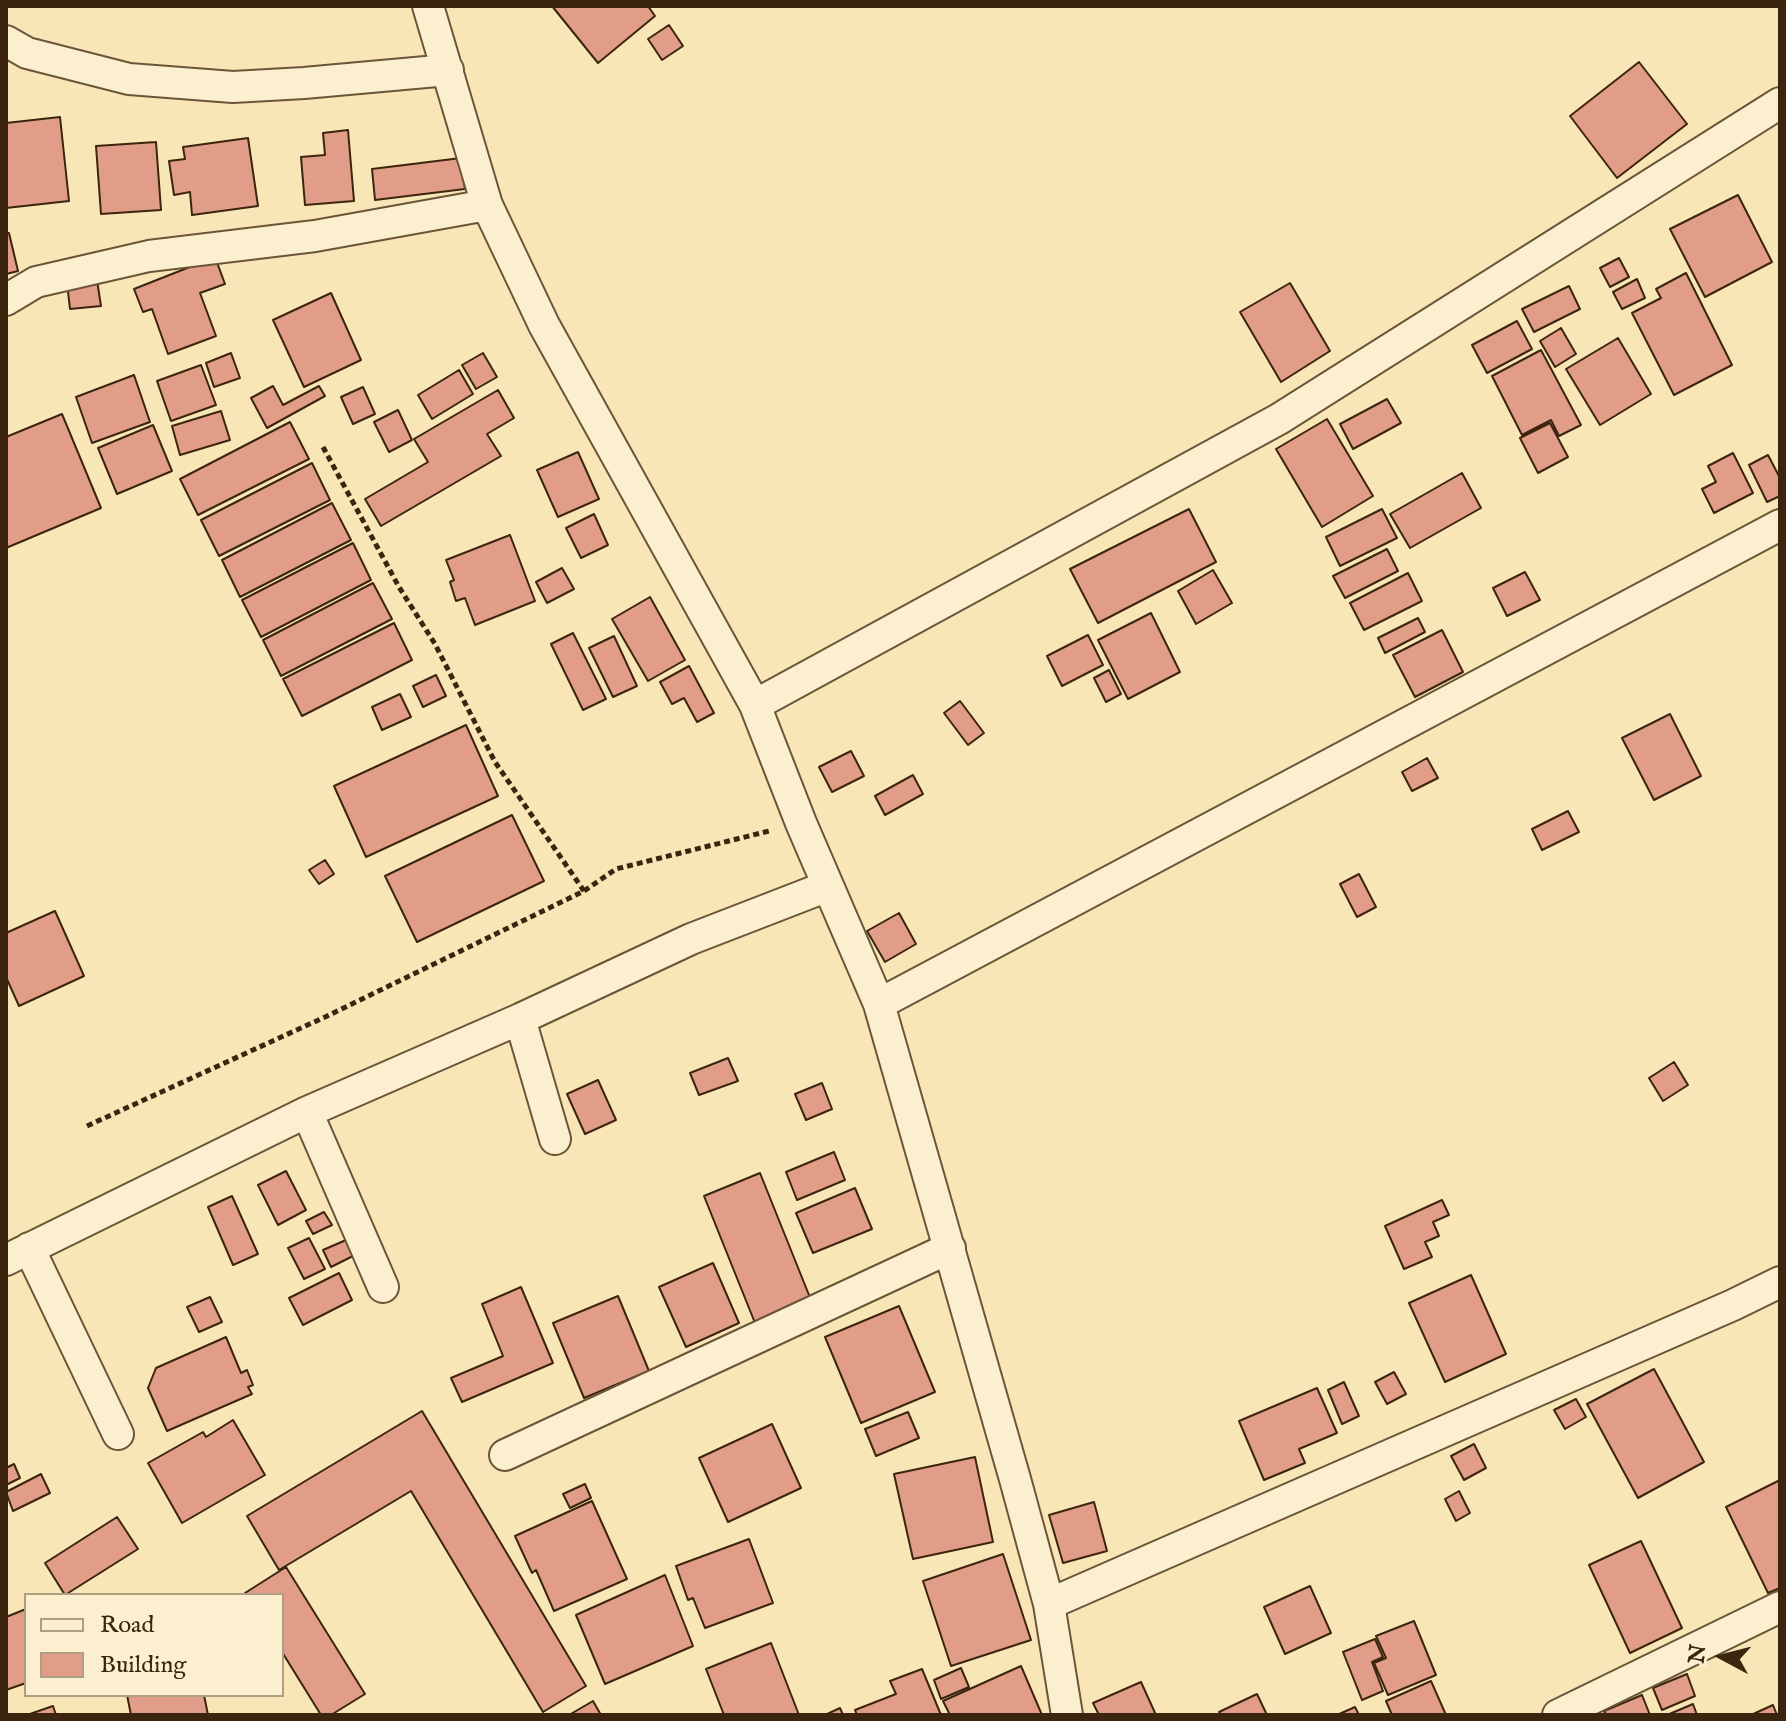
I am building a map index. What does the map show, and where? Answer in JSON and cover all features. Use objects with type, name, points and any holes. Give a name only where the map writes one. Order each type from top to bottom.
[{"type":"street","points":[[428,6],[487,205],[544,325],[755,705],[801,823],[879,1004],[1049,1604],[1067,1715]]},
{"type":"street","points":[[6,41],[27,53],[129,79],[233,87],[448,70]]},
{"type":"street","points":[[755,705],[1279,419],[1780,103]]},
{"type":"street","points":[[6,300],[36,282],[149,256],[315,236],[487,205]]},
{"type":"street","points":[[879,1004],[1780,525]]},
{"type":"street","points":[[118,1434],[18,1254],[307,1112],[520,1019],[691,939],[828,886]]},
{"type":"street","points":[[520,1019],[555,1139]]},
{"type":"street","points":[[307,1112],[383,1287]]},
{"type":"street","points":[[505,1455],[950,1248]]},
{"type":"street","points":[[1049,1604],[1780,1282]]},
{"type":"street","points":[[1558,1715],[1780,1607]]},
{"type":"path","points":[[323,447],[399,587],[435,644],[495,762],[584,891]]},
{"type":"path","points":[[87,1126],[325,1017],[584,891],[616,869],[801,823]]},
{"type":"building","points":[[552,6],[648,6],[655,16],[598,63]]},
{"type":"building","points":[[669,25],[683,46],[662,60],[648,39]]},
{"type":"building","points":[[1639,62],[1687,124],[1617,178],[1570,116]]},
{"type":"building","points":[[60,117],[69,201],[6,208],[6,123]]},
{"type":"building","points":[[348,130],[354,201],[305,205],[301,157],[325,155],[323,133]]},
{"type":"building","points":[[248,138],[258,206],[192,215],[190,192],[174,195],[169,161],[185,159],[183,147]]},
{"type":"building","points":[[156,142],[161,210],[101,214],[96,146]]},
{"type":"building","points":[[461,158],[465,189],[375,200],[372,169]]},
{"type":"building","points":[[1738,195],[1772,262],[1705,297],[1670,229]]},
{"type":"building","points":[[6,233],[9,233],[18,271],[6,274]]},
{"type":"building","points":[[215,257],[225,284],[200,293],[216,336],[168,354],[152,309],[143,312],[134,289]]},
{"type":"building","points":[[1619,258],[1629,277],[1610,287],[1600,268]]},
{"type":"building","points":[[1686,273],[1732,365],[1674,395],[1632,313],[1661,298],[1656,289]]},
{"type":"building","points":[[1637,279],[1645,298],[1622,309],[1613,292]]},
{"type":"building","points":[[97,280],[101,306],[70,309],[67,283]]},
{"type":"building","points":[[1290,283],[1330,351],[1281,382],[1240,312]]},
{"type":"building","points":[[1569,286],[1580,309],[1534,332],[1522,309]]},
{"type":"building","points":[[331,293],[361,360],[304,387],[273,320]]},
{"type":"building","points":[[1517,321],[1532,349],[1487,373],[1472,345]]},
{"type":"building","points":[[1561,328],[1576,354],[1555,367],[1540,341]]},
{"type":"building","points":[[1618,338],[1651,394],[1600,425],[1566,369]]},
{"type":"building","points":[[1541,350],[1581,425],[1559,436],[1551,420],[1522,435],[1492,376]]},
{"type":"building","points":[[231,353],[240,378],[214,387],[206,363]]},
{"type":"building","points":[[483,353],[497,377],[476,389],[462,365]]},
{"type":"building","points":[[201,365],[216,405],[171,421],[157,381]]},
{"type":"building","points":[[459,370],[473,394],[432,419],[418,395]]},
{"type":"building","points":[[134,375],[150,422],[92,443],[76,397]]},
{"type":"building","points":[[273,386],[283,405],[319,386],[325,396],[267,428],[251,398]]},
{"type":"building","points":[[363,387],[375,414],[353,424],[341,397]]},
{"type":"building","points":[[498,390],[514,418],[487,434],[501,456],[381,526],[365,499],[428,462],[414,439]]},
{"type":"building","points":[[1387,399],[1401,423],[1353,449],[1340,424]]},
{"type":"building","points":[[398,410],[412,440],[389,452],[374,422]]},
{"type":"building","points":[[221,411],[230,440],[180,455],[172,426]]},
{"type":"building","points":[[62,414],[101,508],[6,548],[6,437]]},
{"type":"building","points":[[1327,419],[1373,496],[1322,527],[1276,449]]},
{"type":"building","points":[[290,422],[309,459],[198,515],[180,479]]},
{"type":"building","points":[[1550,423],[1568,457],[1538,473],[1520,438]]},
{"type":"building","points":[[153,425],[172,471],[117,494],[98,448]]},
{"type":"building","points":[[578,452],[599,499],[558,517],[537,470]]},
{"type":"building","points":[[1733,453],[1753,493],[1714,513],[1702,489],[1716,482],[1708,466]]},
{"type":"building","points":[[1768,455],[1780,478],[1780,496],[1767,502],[1749,465]]},
{"type":"building","points":[[312,463],[330,500],[219,556],[201,520]]},
{"type":"building","points":[[1462,473],[1481,508],[1410,548],[1390,514]]},
{"type":"building","points":[[332,503],[351,540],[240,597],[222,560]]},
{"type":"building","points":[[1189,509],[1216,562],[1098,623],[1070,569]]},
{"type":"building","points":[[1382,509],[1397,538],[1340,566],[1326,537]]},
{"type":"building","points":[[594,514],[608,545],[581,558],[566,528]]},
{"type":"building","points":[[510,535],[535,601],[475,625],[465,598],[456,601],[450,582],[454,580],[446,560]]},
{"type":"building","points":[[353,543],[371,580],[261,637],[242,600]]},
{"type":"building","points":[[1387,549],[1398,571],[1345,598],[1333,576]]},
{"type":"building","points":[[562,568],[574,589],[547,603],[536,582]]},
{"type":"building","points":[[1213,570],[1232,603],[1196,624],[1178,591]]},
{"type":"building","points":[[1525,572],[1540,600],[1507,616],[1493,588]]},
{"type":"building","points":[[1408,573],[1422,601],[1364,630],[1350,603]]},
{"type":"building","points":[[373,583],[392,619],[281,676],[263,640]]},
{"type":"building","points":[[650,597],[685,660],[648,681],[612,619]]},
{"type":"building","points":[[1151,613],[1180,672],[1128,699],[1098,640]]},
{"type":"building","points":[[1418,618],[1425,632],[1385,653],[1378,638]]},
{"type":"building","points":[[394,623],[412,660],[302,716],[283,679]]},
{"type":"building","points":[[1442,630],[1463,672],[1415,697],[1393,655]]},
{"type":"building","points":[[573,633],[606,699],[583,710],[551,644]]},
{"type":"building","points":[[1088,635],[1103,665],[1062,686],[1047,656]]},
{"type":"building","points":[[614,636],[637,686],[613,697],[589,648]]},
{"type":"building","points":[[689,666],[714,713],[697,722],[684,698],[672,704],[660,682]]},
{"type":"building","points":[[1109,670],[1121,694],[1106,702],[1094,678]]},
{"type":"building","points":[[436,675],[446,696],[423,707],[413,686]]},
{"type":"building","points":[[400,694],[411,717],[382,730],[372,707]]},
{"type":"building","points":[[960,701],[984,733],[968,745],[944,713]]},
{"type":"building","points":[[1670,714],[1701,776],[1654,800],[1622,738]]},
{"type":"building","points":[[466,725],[498,796],[366,857],[334,786]]},
{"type":"building","points":[[851,751],[864,776],[832,792],[819,767]]},
{"type":"building","points":[[1427,758],[1438,778],[1412,791],[1402,772]]},
{"type":"building","points":[[913,775],[923,794],[885,815],[875,796]]},
{"type":"building","points":[[1568,811],[1579,832],[1542,850],[1532,829]]},
{"type":"building","points":[[512,815],[544,881],[417,942],[385,876]]},
{"type":"building","points":[[325,860],[334,874],[319,884],[309,870]]},
{"type":"building","points":[[1359,874],[1376,907],[1357,917],[1340,884]]},
{"type":"building","points":[[55,911],[84,976],[19,1006],[6,977],[6,933]]},
{"type":"building","points":[[899,913],[916,944],[885,962],[867,931]]},
{"type":"building","points":[[728,1058],[738,1081],[699,1095],[690,1073]]},
{"type":"building","points":[[1674,1062],[1688,1085],[1663,1101],[1649,1078]]},
{"type":"building","points":[[598,1080],[616,1120],[585,1134],[567,1094]]},
{"type":"building","points":[[822,1083],[832,1109],[806,1120],[795,1094]]},
{"type":"building","points":[[834,1152],[845,1180],[797,1200],[786,1172]]},
{"type":"building","points":[[286,1171],[306,1210],[278,1225],[258,1185]]},
{"type":"building","points":[[760,1173],[811,1300],[755,1323],[704,1196]]},
{"type":"building","points":[[855,1188],[872,1229],[813,1253],[796,1213]]},
{"type":"building","points":[[232,1196],[258,1254],[233,1265],[208,1207]]},
{"type":"building","points":[[1442,1200],[1449,1215],[1433,1222],[1439,1236],[1425,1242],[1432,1257],[1404,1269],[1385,1226]]},
{"type":"building","points":[[324,1212],[332,1225],[313,1234],[306,1221]]},
{"type":"building","points":[[309,1238],[325,1269],[304,1279],[288,1248]]},
{"type":"building","points":[[346,1240],[353,1256],[331,1267],[323,1250]]},
{"type":"building","points":[[713,1263],[739,1323],[686,1347],[659,1287]]},
{"type":"building","points":[[339,1273],[352,1300],[303,1325],[289,1298]]},
{"type":"building","points":[[1471,1275],[1506,1354],[1445,1382],[1409,1303]]},
{"type":"building","points":[[521,1287],[553,1363],[462,1402],[451,1378],[503,1356],[482,1304]]},
{"type":"building","points":[[618,1296],[649,1371],[584,1398],[553,1323]]},
{"type":"building","points":[[210,1297],[222,1322],[199,1332],[187,1307]]},
{"type":"building","points":[[899,1306],[935,1392],[861,1423],[825,1337]]},
{"type":"building","points":[[226,1337],[241,1373],[247,1370],[253,1385],[248,1387],[252,1394],[167,1431],[148,1388],[156,1368]]},
{"type":"building","points":[[1654,1369],[1704,1462],[1638,1498],[1587,1404]]},
{"type":"building","points":[[1394,1372],[1406,1394],[1387,1404],[1375,1382]]},
{"type":"building","points":[[1344,1382],[1359,1416],[1342,1424],[1328,1390]]},
{"type":"building","points":[[1317,1388],[1337,1433],[1299,1449],[1305,1463],[1264,1480],[1239,1421]]},
{"type":"building","points":[[1576,1399],[1586,1417],[1565,1429],[1554,1410]]},
{"type":"building","points":[[422,1411],[586,1686],[543,1712],[411,1491],[279,1570],[247,1516]]},
{"type":"building","points":[[908,1412],[919,1438],[876,1456],[865,1429]]},
{"type":"building","points":[[233,1420],[265,1475],[182,1523],[148,1463],[203,1432],[206,1437]]},
{"type":"building","points":[[772,1424],[801,1488],[728,1522],[699,1458]]},
{"type":"building","points":[[1474,1444],[1486,1468],[1464,1480],[1451,1456]]},
{"type":"building","points":[[975,1457],[993,1542],[913,1559],[894,1474]]},
{"type":"building","points":[[14,1464],[20,1478],[6,1485],[6,1468]]},
{"type":"building","points":[[41,1474],[50,1493],[13,1511],[6,1492]]},
{"type":"building","points":[[1780,1480],[1780,1588],[1768,1593],[1726,1507]]},
{"type":"building","points":[[585,1484],[591,1498],[570,1508],[563,1494]]},
{"type":"building","points":[[1459,1491],[1470,1513],[1456,1521],[1445,1499]]},
{"type":"building","points":[[592,1501],[627,1579],[554,1611],[536,1570],[532,1573],[515,1536]]},
{"type":"building","points":[[1094,1502],[1107,1551],[1063,1563],[1049,1515]]},
{"type":"building","points":[[117,1517],[138,1549],[68,1593],[64,1593],[45,1563]]},
{"type":"building","points":[[749,1539],[773,1603],[705,1628],[693,1598],[688,1600],[676,1566]]},
{"type":"building","points":[[1641,1541],[1682,1628],[1630,1653],[1589,1565]]},
{"type":"building","points":[[1003,1554],[1031,1640],[951,1666],[923,1581]]},
{"type":"building","points":[[286,1567],[365,1694],[331,1715],[321,1715],[284,1655],[284,1593],[245,1593]]},
{"type":"building","points":[[665,1575],[693,1646],[605,1684],[576,1615]]},
{"type":"building","points":[[1310,1586],[1331,1633],[1285,1654],[1264,1607]]},
{"type":"building","points":[[24,1610],[24,1684],[6,1690],[6,1617]]},
{"type":"building","points":[[1414,1621],[1436,1675],[1388,1695],[1374,1663],[1386,1658],[1376,1636]]},
{"type":"building","points":[[1375,1639],[1383,1657],[1372,1662],[1383,1691],[1362,1700],[1343,1652]]},
{"type":"building","points":[[771,1643],[799,1715],[724,1715],[706,1669]]},
{"type":"building","points":[[1021,1666],[1042,1715],[950,1715],[943,1701]]},
{"type":"building","points":[[961,1668],[969,1687],[941,1699],[934,1680]]},
{"type":"building","points":[[922,1669],[941,1715],[857,1715],[855,1710],[896,1694],[890,1681]]},
{"type":"building","points":[[1687,1674],[1695,1696],[1662,1710],[1653,1688]]},
{"type":"building","points":[[1431,1681],[1446,1715],[1392,1715],[1386,1701]]},
{"type":"building","points":[[1141,1682],[1156,1715],[1099,1715],[1093,1703]]},
{"type":"building","points":[[1257,1694],[1267,1715],[1221,1715],[1219,1712]]},
{"type":"building","points":[[1642,1695],[1650,1715],[1606,1715],[1604,1711]]},
{"type":"building","points":[[127,1697],[204,1697],[208,1715],[131,1715]]},
{"type":"building","points":[[593,1701],[601,1715],[569,1715]]},
{"type":"building","points":[[1693,1704],[1697,1715],[1667,1715]]},
{"type":"building","points":[[1773,1705],[1777,1715],[1751,1715]]},
{"type":"building","points":[[53,1706],[56,1715],[27,1715]]},
{"type":"building","points":[[1355,1707],[1359,1715],[1337,1715]]},
{"type":"building","points":[[840,1708],[843,1715],[825,1715]]}]
